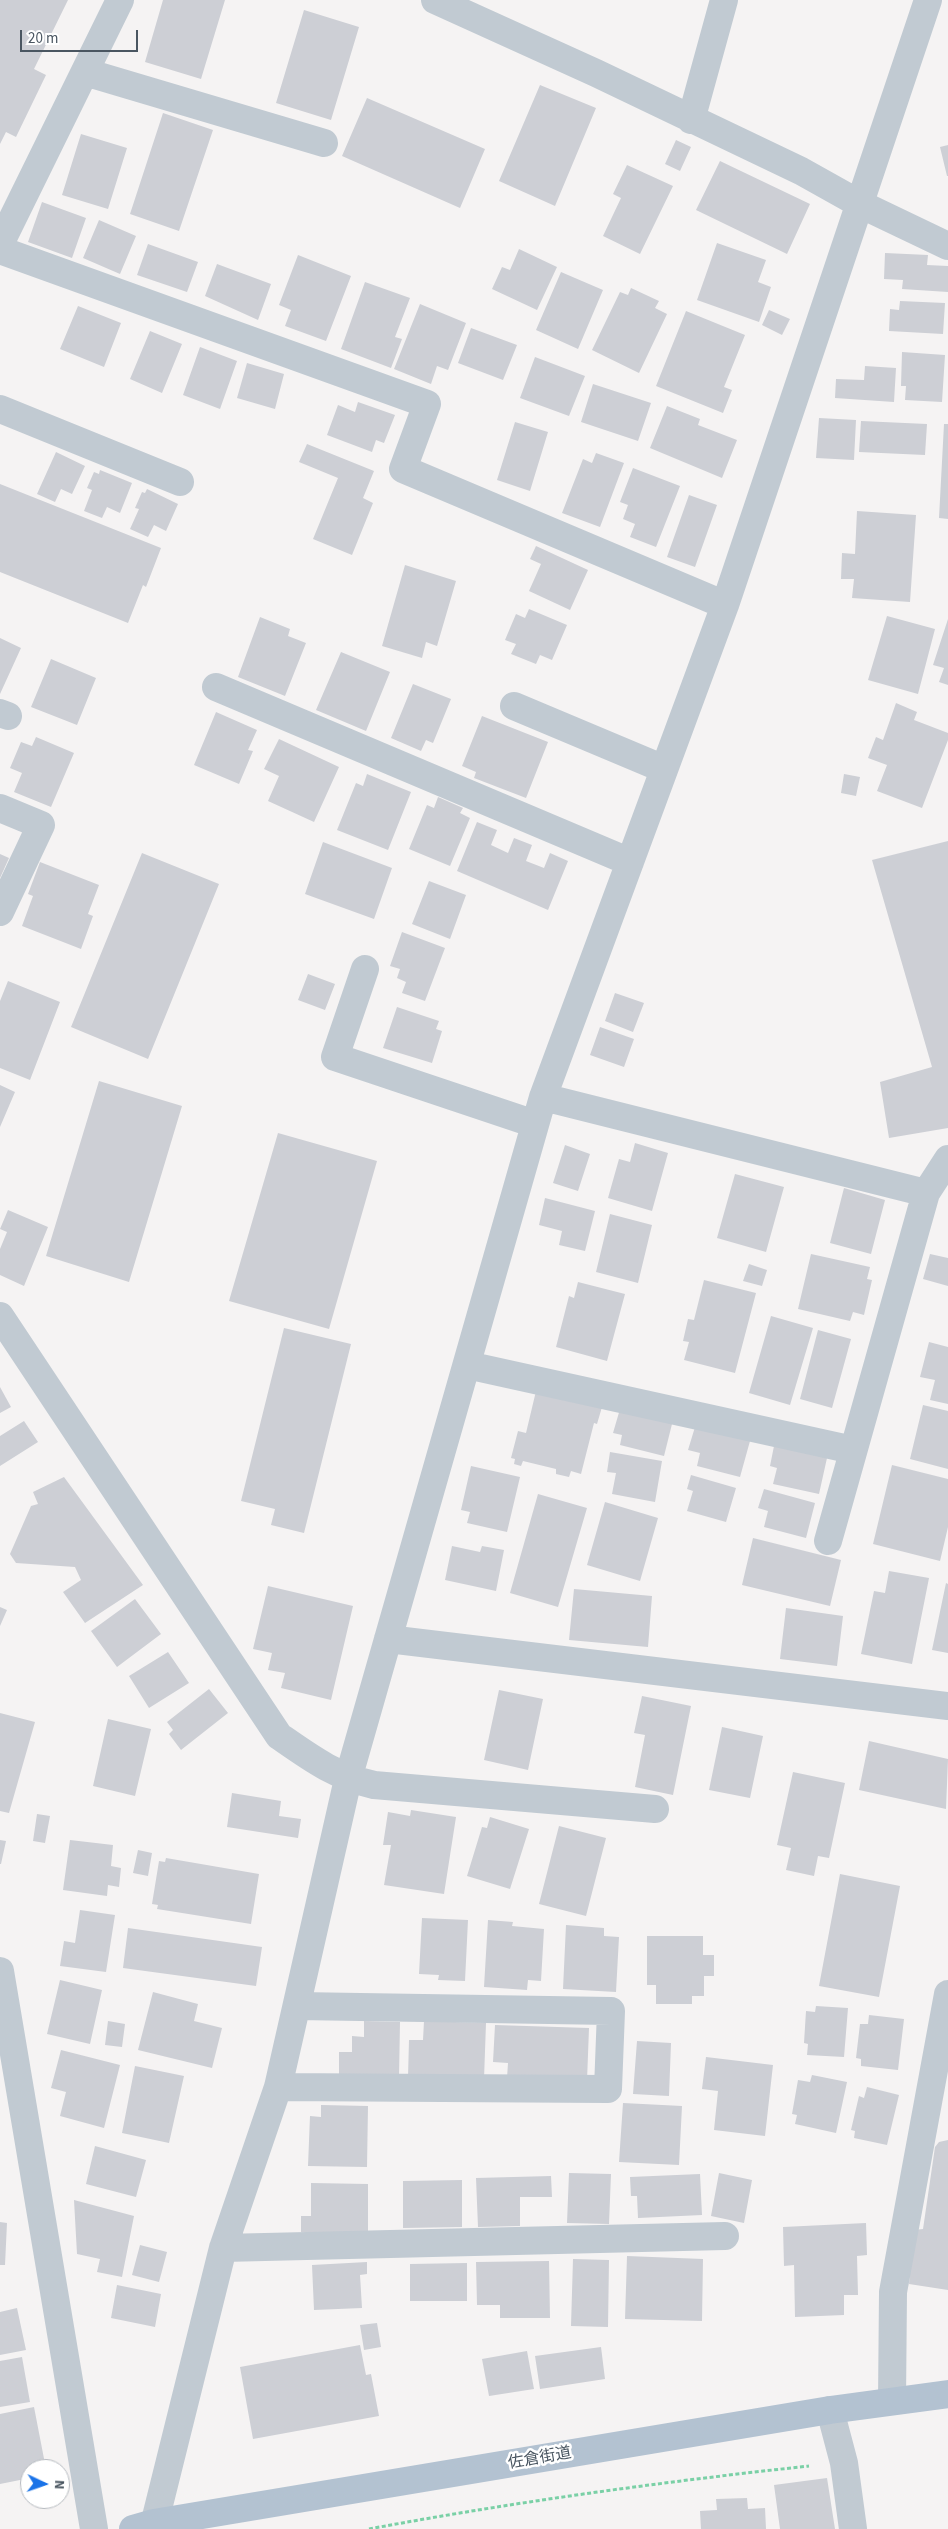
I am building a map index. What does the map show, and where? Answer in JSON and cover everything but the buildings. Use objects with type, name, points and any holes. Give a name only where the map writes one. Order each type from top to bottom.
[{"type":"main road","name":"佐倉街道","points":[[146,2527],[830,2410],[948,2394]]},
{"type":"street","points":[[0,244],[120,0]]},
{"type":"street","points":[[436,0],[477,9],[691,120],[801,171],[860,204],[948,246]]},
{"type":"street","points":[[691,120],[724,0]]},
{"type":"street","points":[[146,2527],[222,2248],[278,2087],[298,2006],[348,1779],[543,1098],[725,605],[928,0]]},
{"type":"street","points":[[84,72],[324,143]]},
{"type":"street","points":[[0,250],[427,404],[403,470],[725,605]]},
{"type":"street","points":[[0,409],[180,482]]},
{"type":"street","points":[[216,687],[630,862]]},
{"type":"street","points":[[514,706],[664,769]]},
{"type":"street","points":[[0,808],[40,825],[0,912]]},
{"type":"street","points":[[365,969],[335,1057],[535,1124]]},
{"type":"street","points":[[543,1098],[926,1193]]},
{"type":"street","points":[[828,1541],[926,1193],[948,1159]]},
{"type":"street","points":[[0,1316],[279,1736],[348,1779],[374,1786],[655,1809]]},
{"type":"street","points":[[467,1365],[853,1450]]},
{"type":"street","points":[[388,1639],[948,1706]]},
{"type":"street","points":[[0,1971],[94,2529]]},
{"type":"street","points":[[892,2401],[893,2292],[948,1994]]},
{"type":"street","points":[[278,2087],[608,2089],[611,2012],[298,2006]]},
{"type":"street","points":[[222,2248],[725,2236]]},
{"type":"street","points":[[830,2410],[844,2463],[853,2529]]},
{"type":"path","points":[[369,2529],[683,2479],[844,2463]]}]
